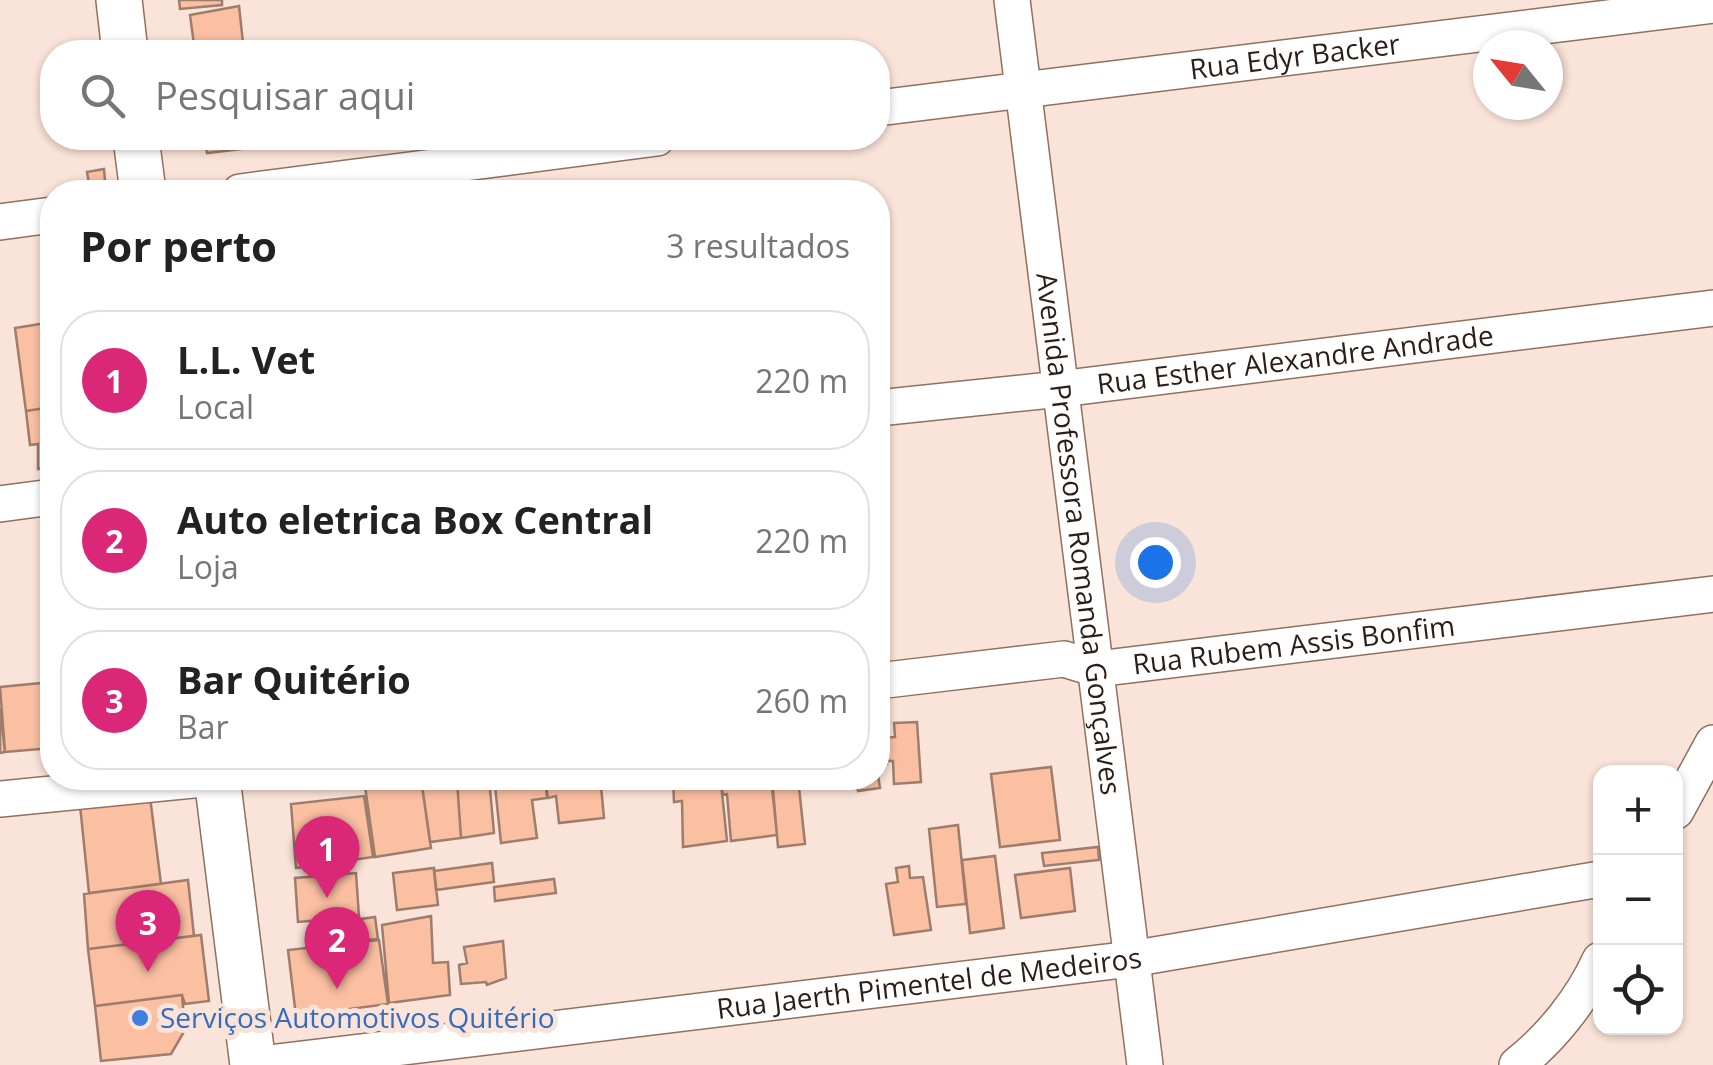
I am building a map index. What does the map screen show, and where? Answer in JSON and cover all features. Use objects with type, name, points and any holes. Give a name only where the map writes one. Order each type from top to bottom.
[{"type":"main road","points":[[119,0],[124,40]]},
{"type":"main road","points":[[137,150],[141,180]]},
{"type":"main road","points":[[217,790],[253,1065]]},
{"type":"street","name":"Avenida Professora Romanda Gonçalves","points":[[1012,0],[1144,1065]]},
{"type":"street","name":"Rua Edyr Backer","points":[[890,106],[1713,5]]},
{"type":"street","points":[[333,180],[564,150]]},
{"type":"street","points":[[0,222],[40,217]]},
{"type":"street","name":"Rua Esther Alexandre Andrade","points":[[890,407],[1713,308]]},
{"type":"street","points":[[0,504],[40,499]]},
{"type":"street","name":"Rua Rubem Assis Bonfim","points":[[890,680],[1064,659],[1097,669],[1713,594]]},
{"type":"street","points":[[1683,798],[1713,743]]},
{"type":"street","points":[[0,799],[92,790]]},
{"type":"street","name":"Rua Jaerth Pimentel de Medeiros","points":[[253,1065],[1131,958],[1593,880]]},
{"type":"street","points":[[1517,1065],[1587,989],[1593,976]]},
{"type":"building","points":[[179,0],[222,0],[222,5],[180,9]]},
{"type":"building","points":[[239,6],[243,40],[193,40],[190,15]]},
{"type":"building","points":[[104,169],[105,180],[88,180],[87,172]]},
{"type":"building","points":[[40,324],[40,409],[26,411],[15,328]]},
{"type":"building","points":[[40,409],[40,469],[38,444],[30,445],[26,411]]},
{"type":"building","points":[[40,683],[40,749],[5,752],[0,687]]},
{"type":"building","points":[[0,708],[5,752],[0,753]]},
{"type":"building","points":[[917,722],[921,782],[894,784],[890,738],[895,737],[894,723]]},
{"type":"building","points":[[1051,767],[1060,840],[1000,847],[991,774]]},
{"type":"building","points":[[366,790],[423,790],[431,848],[375,857]]},
{"type":"building","points":[[423,790],[458,790],[461,838],[430,842]]},
{"type":"building","points":[[458,790],[490,790],[494,833],[461,838]]},
{"type":"building","points":[[495,790],[546,790],[547,798],[532,800],[537,838],[501,843]]},
{"type":"building","points":[[547,790],[601,790],[604,818],[559,823],[556,796],[548,798]]},
{"type":"building","points":[[674,790],[722,790],[727,841],[683,847],[682,801],[674,802]]},
{"type":"building","points":[[722,790],[772,790],[777,835],[731,841],[727,794],[723,795]]},
{"type":"building","points":[[773,790],[799,790],[805,844],[778,847]]},
{"type":"building","points":[[364,796],[373,857],[296,868],[291,804]]},
{"type":"building","points":[[150,797],[161,884],[89,893],[80,805]]},
{"type":"building","points":[[958,825],[966,904],[937,907],[929,829]]},
{"type":"building","points":[[1098,847],[1099,860],[1044,866],[1042,853]]},
{"type":"building","points":[[995,856],[1004,928],[970,933],[962,860]]},
{"type":"building","points":[[492,863],[494,882],[436,890],[434,871]]},
{"type":"building","points":[[909,866],[910,878],[923,877],[931,930],[894,935],[886,884],[898,882],[896,868]]},
{"type":"building","points":[[434,868],[438,905],[397,910],[393,873]]},
{"type":"building","points":[[1070,868],[1075,911],[1021,918],[1015,875]]},
{"type":"building","points":[[356,873],[359,917],[298,922],[295,878]]},
{"type":"building","points":[[554,879],[556,893],[495,901],[494,887]]},
{"type":"building","points":[[188,880],[194,936],[88,949],[84,894]]},
{"type":"building","points":[[431,916],[433,963],[448,962],[450,995],[389,1003],[382,925]]},
{"type":"building","points":[[375,917],[378,939],[348,942],[346,921]]},
{"type":"building","points":[[201,935],[209,1001],[185,1004],[182,995],[95,1006],[88,949]]},
{"type":"building","points":[[379,940],[388,1004],[296,1016],[288,950]]},
{"type":"building","points":[[503,941],[506,978],[487,985],[461,984],[459,965],[467,963],[464,947]]},
{"type":"building","name":"Serviços Automotivos Quitério","points":[[182,995],[185,1030],[171,1054],[101,1061],[95,1006]]},
{"type":"place","name":"L.L. Vet","points":[[327,898]]},
{"type":"place","name":"Bar Quitério","points":[[148,972]]},
{"type":"place","name":"Auto eletrica Box Central","points":[[337,989]]},
{"type":"place","name":"Serviços Automotivos Quitério","points":[[140,1018]]}]
